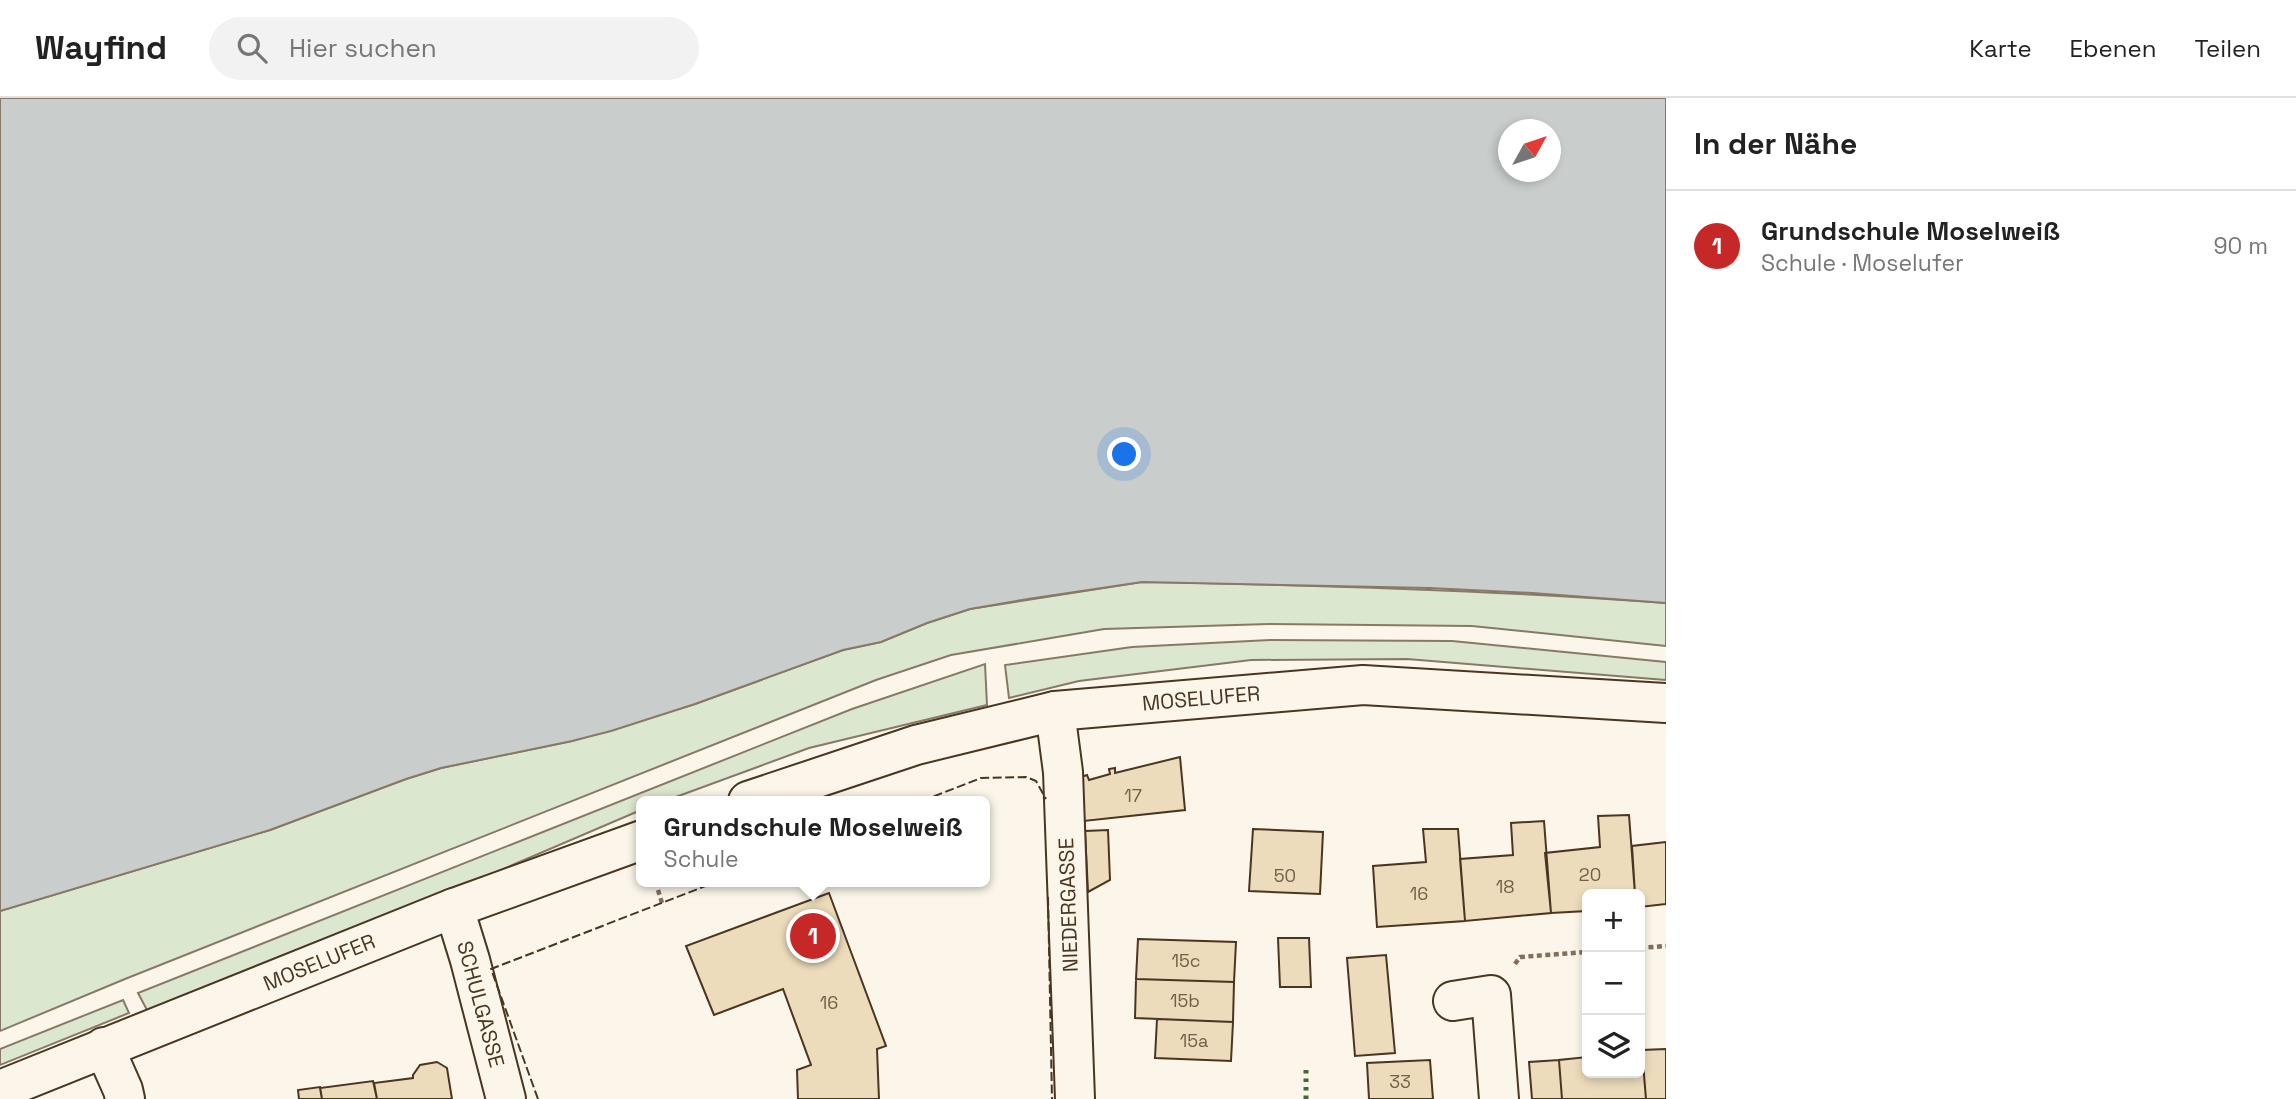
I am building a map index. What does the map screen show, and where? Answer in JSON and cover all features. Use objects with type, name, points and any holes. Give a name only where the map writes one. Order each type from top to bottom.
[{"type":"main road","name":"MOSELUFER","points":[[763,796],[916,744],[1055,710],[1363,685],[1666,703]]},
{"type":"main road","name":"NIEDERGASSE","points":[[1055,710],[1063,772],[1075,1099]]},
{"type":"main road","name":"MOSELUFER","points":[[0,1090],[453,908],[636,842]]},
{"type":"main road","name":"SCHULGASSE","points":[[453,908],[475,977],[506,1099]]},
{"type":"main road","points":[[1453,1000],[1490,995],[1499,1099]]},
{"type":"main road","points":[[104,1047],[125,1099]]},
{"type":"path","points":[[658,890],[662,903]]},
{"type":"path","points":[[1645,948],[1666,946]]},
{"type":"path","points":[[1490,995],[1520,957],[1582,952]]},
{"type":"green space","points":[[1142,582],[1404,589],[1666,603],[1666,646],[1472,626],[1269,624],[1104,629],[951,655],[876,680],[0,1031],[0,911],[270,830],[441,768],[572,741],[695,704],[843,650],[881,642],[970,609]]},
{"type":"green space","points":[[1270,640],[1452,641],[1666,662],[1666,680],[1407,659],[1251,660],[1079,681],[1009,698],[1005,665],[1132,647]]},
{"type":"green space","points":[[985,664],[987,705],[809,748],[679,796],[636,796],[636,812],[288,961],[147,1010],[138,993],[852,709]]},
{"type":"green space","points":[[123,1000],[129,1013],[0,1065],[0,1049]]},
{"type":"shaded area","points":[[0,98],[1666,98],[1666,603],[1429,588],[1142,582],[1028,599],[970,609],[881,642],[843,650],[695,704],[611,731],[441,768],[270,830],[0,911]]},
{"type":"building","points":[[1180,757],[1185,810],[1084,821],[1081,777],[1087,775],[1089,780],[1110,774],[1109,769],[1115,768],[1115,773]]},
{"type":"building","points":[[1629,815],[1635,889],[1582,889],[1582,911],[1551,913],[1545,853],[1600,847],[1598,816]]},
{"type":"building","points":[[1544,821],[1551,913],[1465,921],[1460,859],[1513,855],[1511,823]]},
{"type":"building","points":[[1253,829],[1323,832],[1320,894],[1249,891]]},
{"type":"building","points":[[1423,829],[1458,829],[1465,921],[1377,927],[1373,866],[1426,862]]},
{"type":"building","points":[[1108,830],[1110,880],[1088,892],[1085,831]]},
{"type":"building","points":[[1666,842],[1666,904],[1645,906],[1645,889],[1635,889],[1632,846]]},
{"type":"building","points":[[829,893],[886,1046],[877,1049],[879,1099],[798,1099],[797,1070],[811,1065],[783,989],[714,1015],[686,946]]},
{"type":"building","points":[[1278,938],[1309,938],[1311,987],[1280,987]]},
{"type":"building","points":[[1138,939],[1236,942],[1234,982],[1136,979]]},
{"type":"building","points":[[1386,955],[1395,1053],[1355,1056],[1347,958]]},
{"type":"building","points":[[1136,979],[1234,982],[1233,1022],[1135,1018]]},
{"type":"building","points":[[1157,1019],[1233,1022],[1231,1061],[1155,1058]]},
{"type":"building","points":[[1666,1049],[1666,1099],[1646,1099],[1645,1050]]},
{"type":"building","points":[[1582,1058],[1582,1078],[1644,1078],[1646,1099],[1562,1099],[1559,1060]]},
{"type":"building","points":[[1430,1060],[1433,1099],[1369,1099],[1367,1063]]},
{"type":"building","points":[[1559,1060],[1562,1099],[1532,1099],[1529,1062]]},
{"type":"building","points":[[437,1062],[447,1068],[452,1099],[377,1099],[374,1083],[413,1078],[420,1065]]},
{"type":"building","points":[[373,1081],[377,1099],[322,1099],[320,1088]]},
{"type":"building","points":[[320,1087],[322,1099],[299,1099],[298,1090]]},
{"type":"hedge","points":[[1306,1070],[1306,1099]]},
{"type":"fence","points":[[935,796],[981,778],[1026,777],[1036,781],[1046,799]]},
{"type":"fence","points":[[538,1099],[491,969],[703,887]]},
{"type":"fence","points":[[1048,897],[1052,1099]]},
{"type":"place","name":"Grundschule Moselweiß","points":[[813,936]]}]
